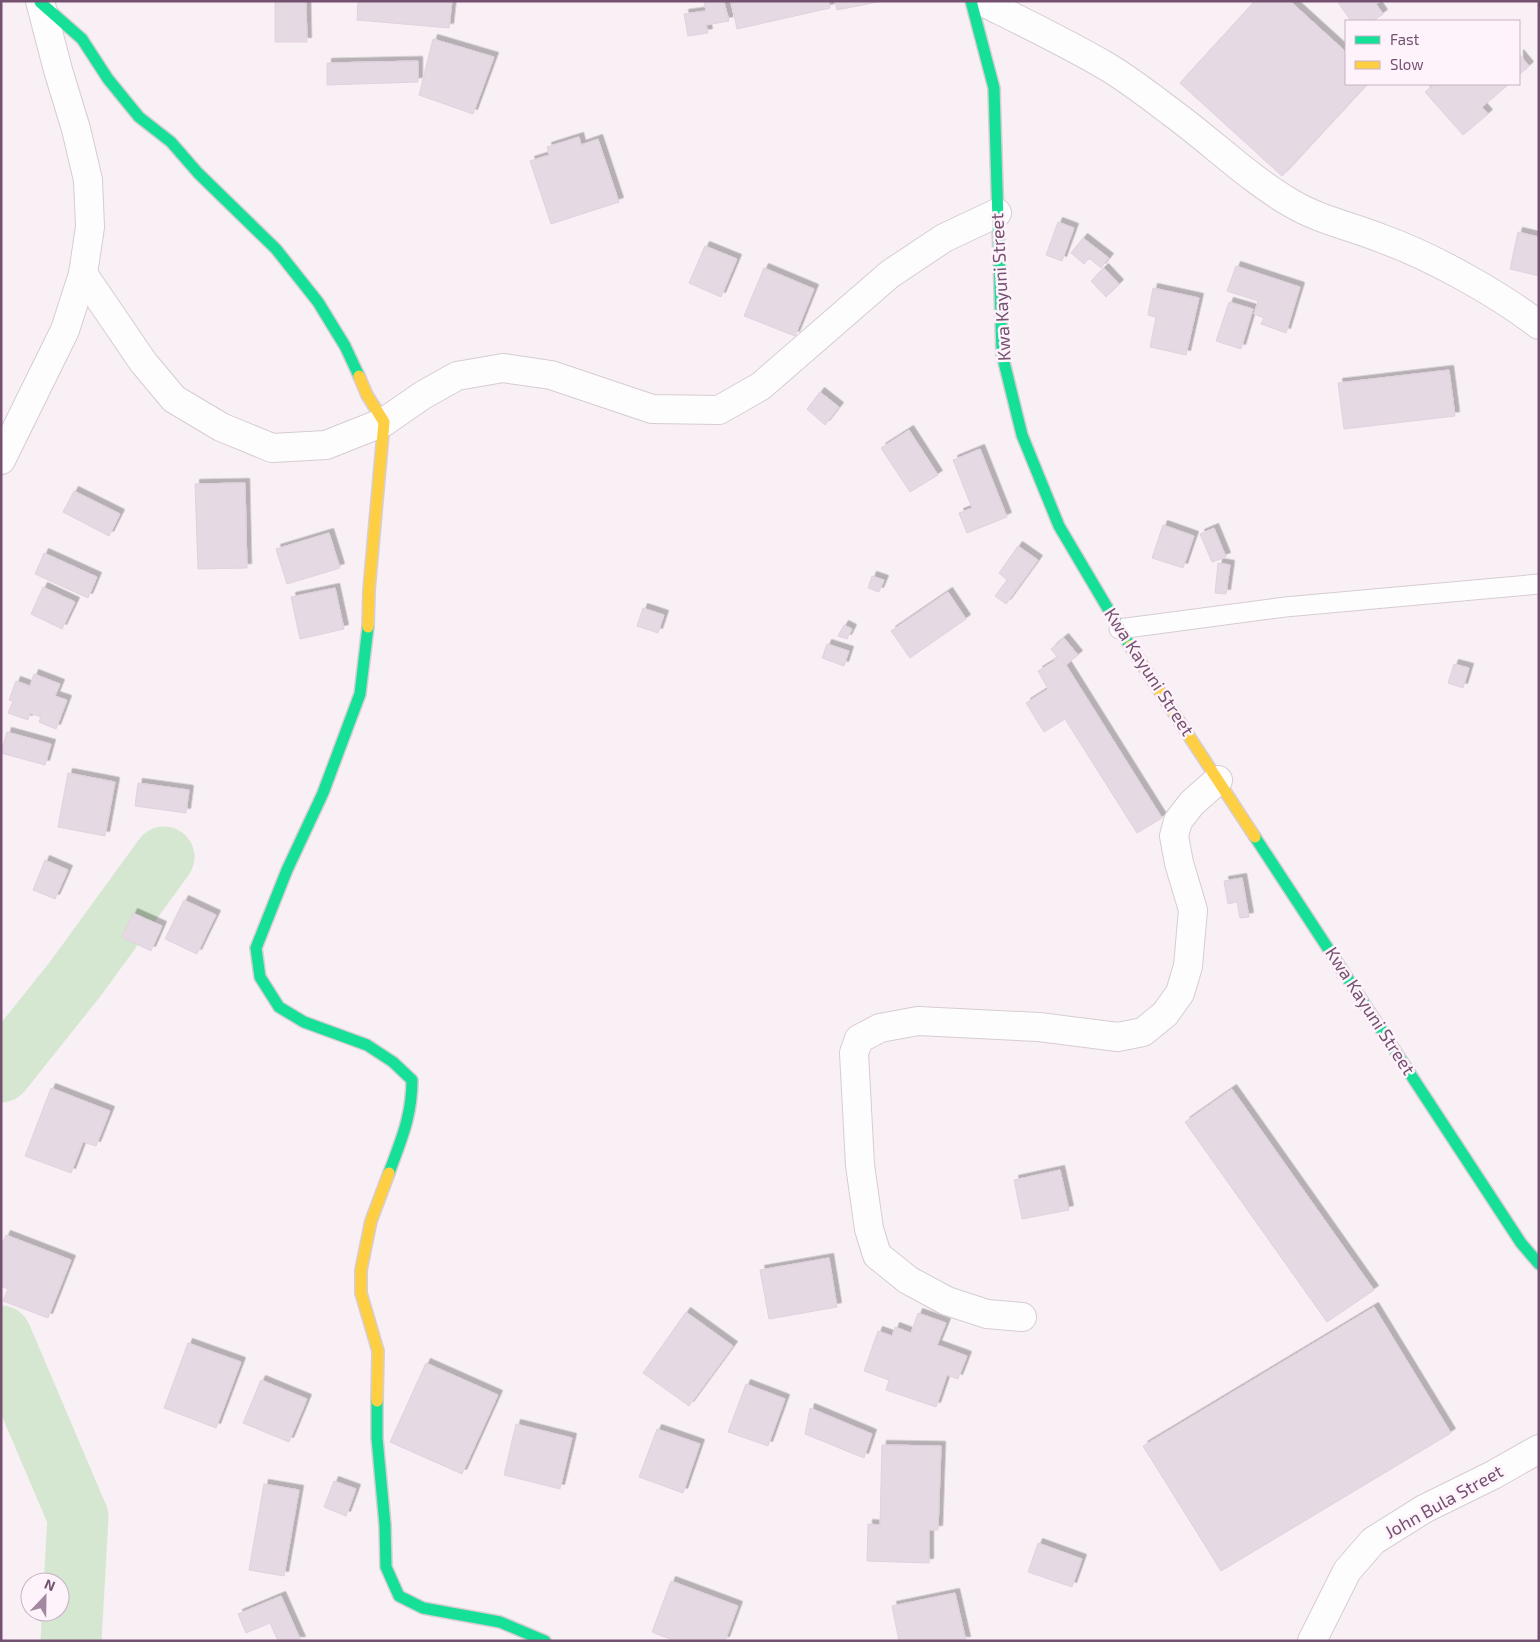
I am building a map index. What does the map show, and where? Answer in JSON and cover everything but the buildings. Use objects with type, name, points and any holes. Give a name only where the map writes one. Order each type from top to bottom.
[{"type":"street","points":[[1,460],[66,330],[83,274],[90,227],[88,180],[76,129],[40,1]]},
{"type":"street","points":[[40,1],[82,39],[108,79],[139,117],[171,142],[198,173],[276,249],[318,302],[345,346],[367,395],[384,422],[369,590],[368,638],[360,694],[322,793],[286,870],[256,948],[260,977],[279,1006],[304,1022],[367,1045],[393,1062],[412,1080],[412,1101],[406,1128],[371,1221],[361,1270],[361,1293],[378,1351],[377,1438],[385,1526],[386,1567],[399,1596],[423,1608],[468,1614],[500,1622],[545,1641]]},
{"type":"street","name":"Kwa Kayuni Street","points":[[971,1],[994,88],[1002,354],[1022,435],[1059,526],[1119,629],[1521,1243],[1539,1264]]},
{"type":"street","points":[[981,1],[1040,30],[1107,67],[1172,113],[1264,185],[1293,204],[1343,225],[1384,239],[1428,259],[1464,278],[1539,325]]},
{"type":"street","points":[[83,274],[143,362],[174,399],[221,428],[272,448],[326,446],[384,422],[423,395],[456,376],[503,368],[551,375],[652,410],[719,410],[761,386],[890,274],[944,238],[997,213]]},
{"type":"street","points":[[1022,1317],[987,1314],[947,1301],[908,1280],[878,1255],[869,1228],[860,1165],[854,1053],[859,1039],[880,1028],[918,1021],[1039,1026],[1118,1037],[1144,1032],[1165,1014],[1180,993],[1188,966],[1193,910],[1179,863],[1174,836],[1178,821],[1192,803],[1218,780]]},
{"type":"street","name":"John Bula Street","points":[[1312,1641],[1347,1571],[1373,1541],[1424,1509],[1493,1476],[1539,1449]]},
{"type":"lane","points":[[1119,629],[1285,607],[1539,584]]},
{"type":"waterway","points":[[1,1072],[76,978],[164,857]]},
{"type":"waterway","points":[[1,1336],[78,1517],[71,1641]]},
{"type":"traffic: fast","points":[[971,1],[994,88],[1002,354],[1022,435],[1059,526],[1130,646]]},
{"type":"traffic: fast","points":[[40,2],[82,39],[108,79],[139,117],[171,142],[198,173],[276,249],[318,302],[345,346],[359,376]]},
{"type":"traffic: fast","points":[[368,627],[360,694],[323,793],[287,870],[256,948],[260,977],[279,1007],[304,1022],[367,1045],[393,1062],[412,1080],[408,1117],[389,1173]]},
{"type":"traffic: fast","points":[[1255,837],[1521,1243],[1539,1264]]},
{"type":"traffic: fast","points":[[377,1401],[377,1438],[385,1525],[386,1567],[399,1596],[423,1608],[500,1622],[545,1641]]},
{"type":"traffic: slow","points":[[359,376],[367,395],[384,422],[369,590],[368,627]]},
{"type":"traffic: slow","points":[[1130,646],[1255,837]]},
{"type":"traffic: slow","points":[[377,1401],[378,1351],[361,1293],[361,1270],[371,1221],[389,1173]]}]
